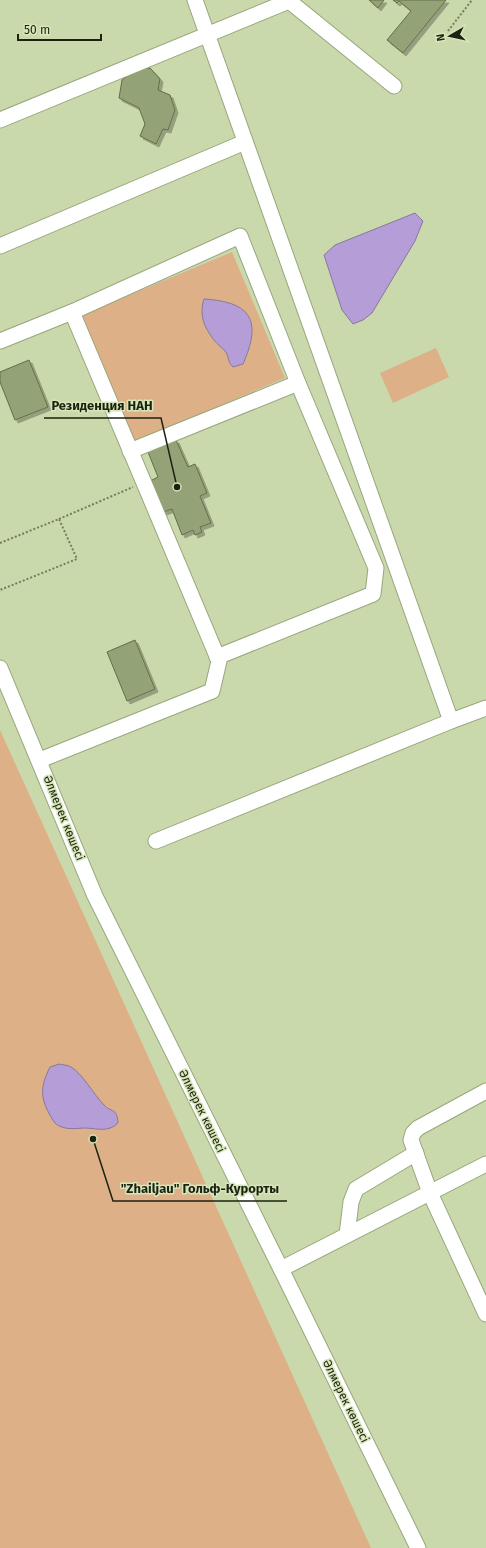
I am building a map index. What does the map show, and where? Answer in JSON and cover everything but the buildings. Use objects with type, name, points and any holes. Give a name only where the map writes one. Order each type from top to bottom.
[{"type":"street","points":[[195,0],[451,721]]},
{"type":"street","points":[[0,120],[289,1],[394,86]]},
{"type":"street","points":[[0,246],[245,142]]},
{"type":"street","points":[[0,341],[72,312],[240,236],[298,383],[376,568],[373,594],[217,657]]},
{"type":"street","points":[[40,760],[212,691],[219,661],[72,312]]},
{"type":"street","points":[[130,451],[298,383]]},
{"type":"street","name":"Әлмерек көшесі","points":[[0,668],[40,760],[95,896],[418,1548]]},
{"type":"street","points":[[156,841],[486,708]]},
{"type":"street","points":[[486,1091],[418,1128],[413,1133],[411,1140],[430,1193],[486,1314]]},
{"type":"street","points":[[347,1235],[351,1202],[356,1189],[416,1153]]},
{"type":"street","points":[[281,1269],[486,1164]]},
{"type":"path","points":[[448,31],[472,0]]},
{"type":"path","points":[[0,543],[144,482]]},
{"type":"path","points":[[0,590],[77,559],[59,519]]},
{"type":"shaded area","points":[[415,213],[423,221],[415,241],[372,313],[363,320],[353,324],[342,310],[324,255],[335,245]]},
{"type":"shaded area","points":[[232,252],[285,378],[133,442],[79,316]]},
{"type":"shaded area","points":[[204,299],[233,304],[249,316],[252,325],[252,336],[243,364],[233,367],[225,351],[215,341],[205,326],[202,316]]},
{"type":"shaded area","points":[[436,348],[449,377],[393,403],[380,373]]},
{"type":"shaded area","points":[[0,730],[371,1548],[0,1548]]},
{"type":"shaded area","points":[[59,1064],[70,1066],[75,1070],[84,1079],[100,1101],[115,1112],[118,1123],[115,1126],[107,1129],[74,1129],[60,1126],[55,1123],[47,1110],[43,1098],[43,1087],[50,1067]]},
{"type":"place","name":"Резиденция НАН","points":[[177,487]]},
{"type":"place","name":"\"Zhailjau\" Гольф-Курорты","points":[[93,1139]]}]
